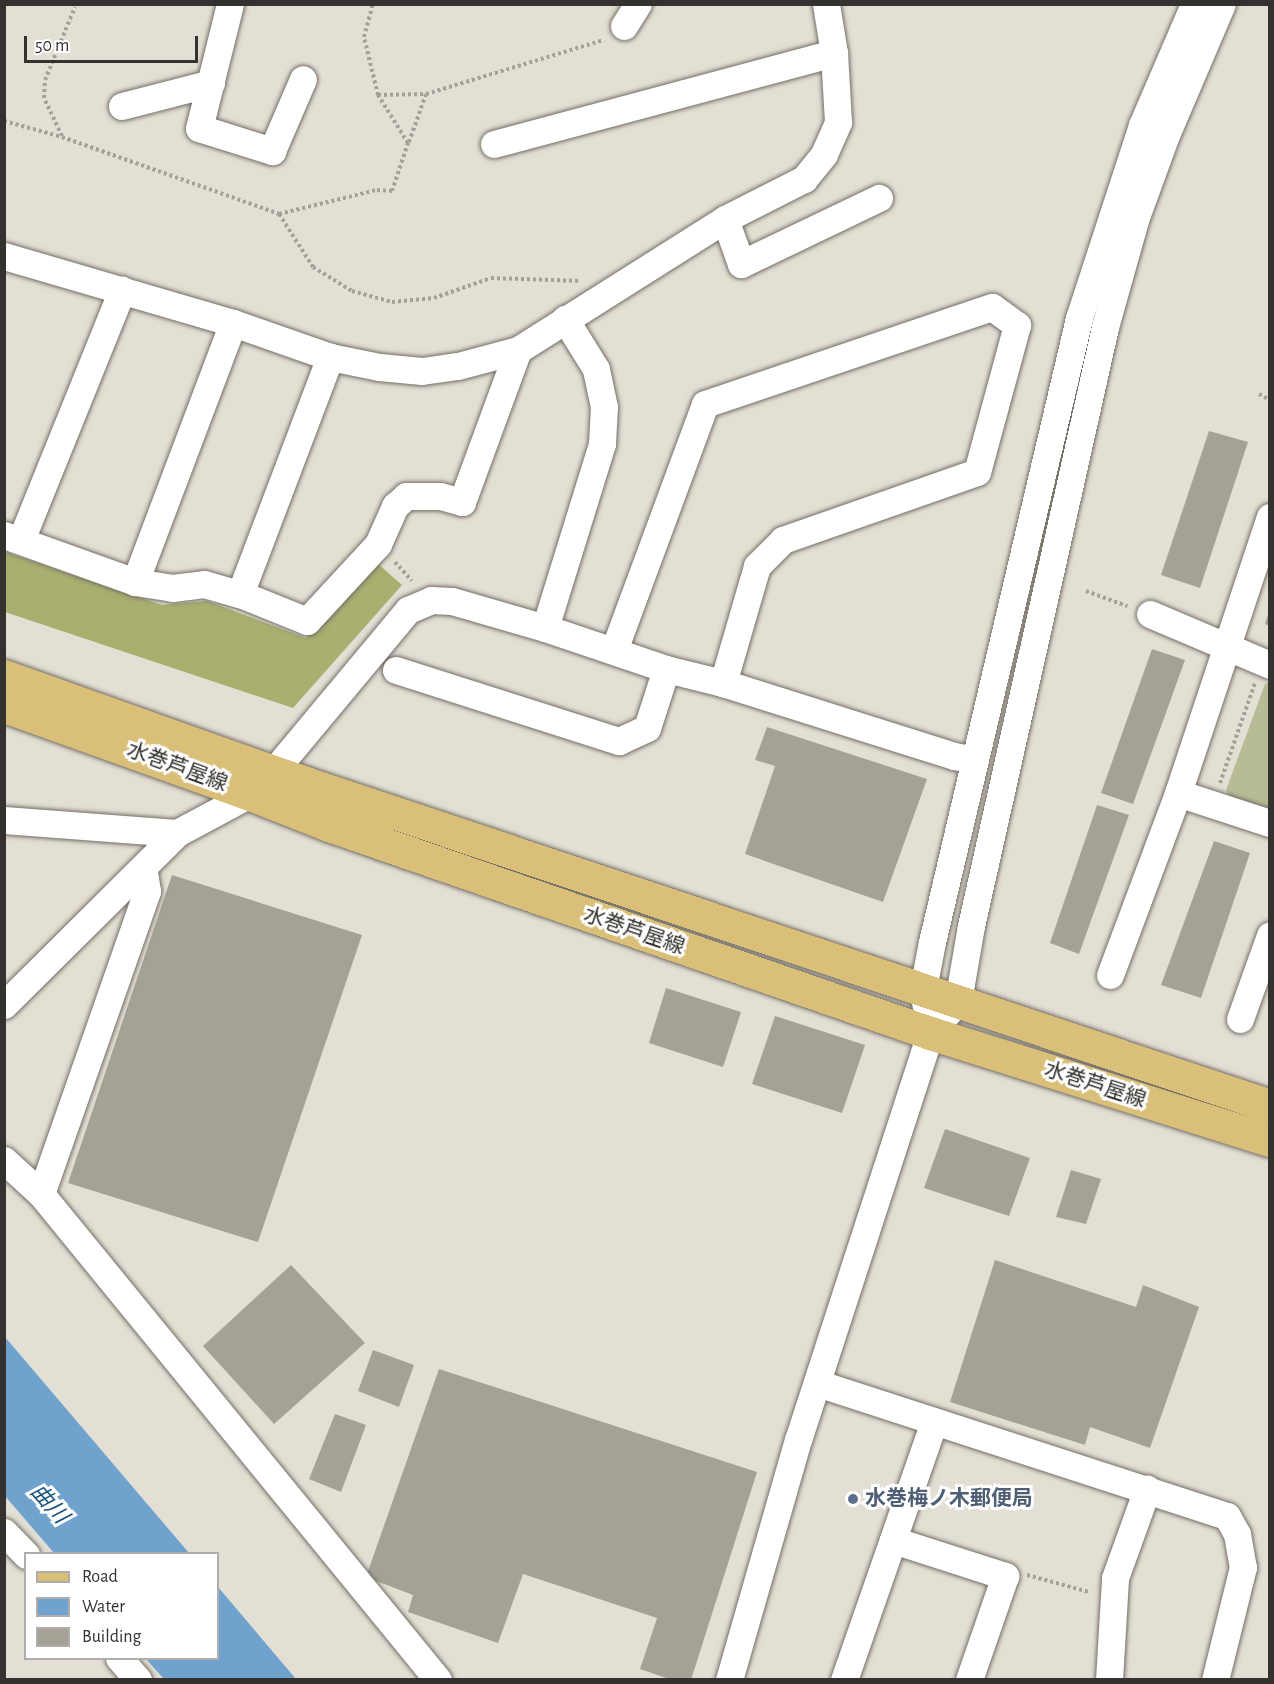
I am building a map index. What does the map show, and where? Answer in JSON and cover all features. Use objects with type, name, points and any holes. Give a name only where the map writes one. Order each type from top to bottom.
[{"type":"main road","name":"水巻芦屋線","points":[[4,676],[261,783],[373,841],[930,1033],[1269,1140]]},
{"type":"main road","name":"水巻芦屋線","points":[[4,706],[261,783],[923,989],[1269,1106]]},
{"type":"street","points":[[230,4],[199,128],[272,151],[303,78]]},
{"type":"street","points":[[5,258],[233,323],[330,357],[379,367],[422,370],[458,366],[518,350],[725,219],[804,179],[824,154],[838,122],[834,53],[826,4]]},
{"type":"street","points":[[930,1033],[923,989],[974,759],[1079,318],[1142,125],[1194,4]]},
{"type":"street","points":[[729,1680],[817,1383],[930,1033],[958,1001],[971,926],[1105,327],[1135,220],[1166,135],[1222,4]]},
{"type":"street","points":[[494,144],[834,53]]},
{"type":"street","points":[[122,106],[211,83]]},
{"type":"street","points":[[725,219],[741,264],[879,198]]},
{"type":"street","points":[[122,290],[13,537],[135,582],[172,588],[204,584],[240,594],[307,621],[378,544],[395,506],[405,496],[440,496],[462,502],[518,350]]},
{"type":"street","points":[[614,650],[705,404],[992,307],[1017,326],[977,471],[783,540],[758,566],[723,682]]},
{"type":"street","points":[[545,628],[602,444],[604,407],[596,369],[565,319]]},
{"type":"street","points":[[135,582],[233,323]]},
{"type":"street","points":[[240,594],[330,357]]},
{"type":"street","points":[[1110,975],[1178,793],[1269,517]]},
{"type":"street","points":[[4,1005],[177,833],[261,783],[408,609],[431,600],[452,601],[545,628],[666,669],[723,682],[954,756],[974,759]]},
{"type":"street","points":[[1150,614],[1266,663]]},
{"type":"street","points":[[396,670],[619,741],[647,728],[666,669]]},
{"type":"street","points":[[1178,793],[1269,823]]},
{"type":"street","points":[[4,820],[177,833]]},
{"type":"street","points":[[41,1194],[147,891],[143,867]]},
{"type":"street","points":[[1240,1018],[1269,935]]},
{"type":"street","points":[[4,1160],[41,1194],[438,1680]]},
{"type":"street","points":[[817,1383],[1227,1516],[1237,1534],[1243,1567],[1215,1680]]},
{"type":"street","points":[[844,1680],[934,1420]]},
{"type":"street","points":[[1109,1680],[1115,1578],[1147,1489]]},
{"type":"street","points":[[4,1532],[24,1553]]},
{"type":"street","points":[[893,1540],[1005,1576],[969,1680]]},
{"type":"street","points":[[120,1660],[138,1680]]},
{"type":"path","points":[[373,4],[364,37],[378,95],[408,143]]},
{"type":"path","points":[[62,137],[44,98],[45,80],[75,7]]},
{"type":"path","points":[[378,95],[426,94],[600,43],[631,15]]},
{"type":"path","points":[[4,121],[62,137],[279,213],[377,190],[392,191],[426,94]]},
{"type":"path","points":[[279,213],[313,267],[352,291],[392,302],[434,298],[491,278],[586,282],[598,300]]},
{"type":"path","points":[[1259,394],[1269,400]]},
{"type":"path","points":[[378,544],[431,600]]},
{"type":"path","points":[[1086,591],[1150,614]]},
{"type":"path","points":[[1213,804],[1266,663]]},
{"type":"path","points":[[1005,1576],[1022,1574],[1115,1598]]},
{"type":"green space","points":[[5,552],[162,605],[207,601],[306,638],[376,562],[402,585],[293,708],[5,612]]},
{"type":"green space","points":[[1269,682],[1269,812],[1230,800],[1226,790],[1265,684]]},
{"type":"water","name":"曲川","points":[[5,1337],[188,1552],[53,1552],[5,1496]]},
{"type":"water","points":[[219,1588],[296,1679],[164,1679],[147,1660],[219,1660]]},
{"type":"building","points":[[1209,431],[1248,442],[1200,588],[1161,575]]},
{"type":"building","points":[[1270,611],[1270,626],[1265,624]]},
{"type":"building","points":[[1152,649],[1185,660],[1133,804],[1101,793]]},
{"type":"building","points":[[767,727],[927,779],[883,902],[745,854],[775,766],[755,760]]},
{"type":"building","points":[[1097,805],[1129,815],[1079,954],[1050,943]]},
{"type":"building","points":[[1214,841],[1250,853],[1201,998],[1161,985]]},
{"type":"building","points":[[172,875],[362,935],[258,1242],[68,1183]]},
{"type":"building","points":[[666,988],[741,1012],[723,1067],[649,1043]]},
{"type":"building","points":[[775,1016],[865,1045],[842,1113],[752,1084]]},
{"type":"building","points":[[945,1129],[1030,1158],[1009,1216],[924,1188]]},
{"type":"building","points":[[1071,1170],[1101,1179],[1086,1224],[1056,1217]]},
{"type":"building","points":[[995,1260],[1136,1307],[1143,1285],[1199,1307],[1150,1448],[1090,1427],[1085,1445],[950,1402]]},
{"type":"building","points":[[291,1265],[365,1343],[274,1424],[203,1346]]},
{"type":"building","points":[[373,1350],[414,1365],[399,1407],[358,1391]]},
{"type":"building","points":[[439,1369],[757,1472],[691,1680],[672,1680],[640,1669],[657,1618],[523,1574],[498,1643],[408,1612],[413,1595],[366,1577]]},
{"type":"building","points":[[335,1414],[366,1425],[341,1492],[309,1479]]},
{"type":"place","name":"水巻梅ノ木郵便局","points":[[853,1499]]}]
